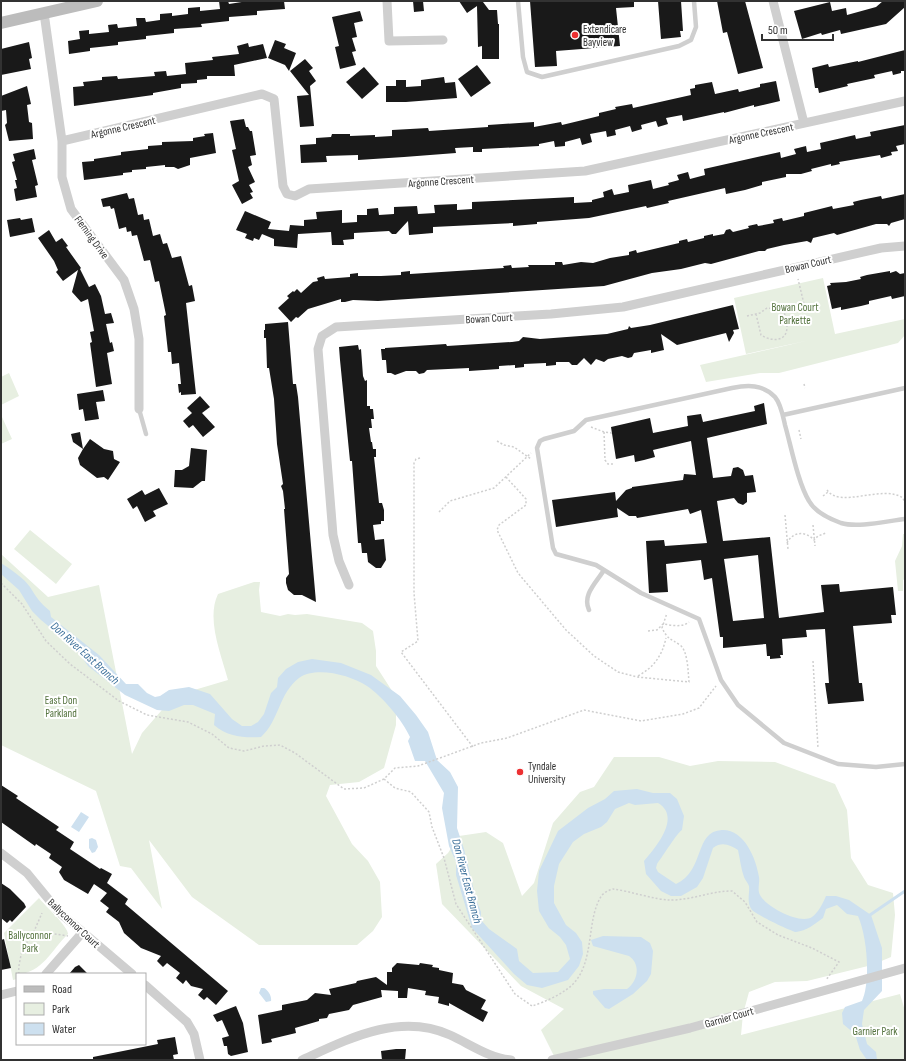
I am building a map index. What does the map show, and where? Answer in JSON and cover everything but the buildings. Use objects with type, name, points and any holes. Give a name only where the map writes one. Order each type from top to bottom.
[{"type":"street","points":[[1,23],[97,1]]},
{"type":"street","points":[[387,1],[389,41],[443,40]]},
{"type":"street","points":[[772,1],[804,123]]},
{"type":"street","name":"Fleming Drive","points":[[44,13],[62,141],[62,177],[71,209],[124,280],[134,309],[139,339],[139,409]]},
{"type":"street","name":"Argonne Crescent","points":[[62,141],[262,94],[274,99],[283,186],[288,194],[295,196],[309,189],[585,171],[905,101]]},
{"type":"street","name":"Bowan Court","points":[[350,585],[339,562],[333,535],[318,349],[322,336],[336,327],[551,314],[623,307],[881,248],[905,246]]},
{"type":"street","name":"Ballyconnor Court","points":[[1,853],[27,873],[49,902],[82,933],[131,973]]},
{"type":"street","points":[[47,973],[82,933]]},
{"type":"street","name":"Garnier Court","points":[[552,1060],[571,1058],[690,1028],[855,981],[903,969]]},
{"type":"street","points":[[146,986],[187,1022],[194,1034],[200,1060]]},
{"type":"street","points":[[1,995],[16,991]]},
{"type":"street","points":[[302,1060],[365,1032],[385,1027],[420,1026],[448,1034],[487,1054],[511,1060]]},
{"type":"lane","points":[[518,1],[523,57],[527,72],[542,77],[679,46],[691,40],[696,27],[694,1]]},
{"type":"lane","points":[[905,519],[854,524],[843,523],[821,513],[809,502],[807,497],[775,397],[759,387],[750,386],[732,388],[586,420],[574,431],[544,438],[540,441],[537,448],[553,548],[556,554],[596,565],[641,593],[699,619],[722,680],[738,705],[784,743],[838,764],[876,767],[905,764]]},
{"type":"lane","points":[[782,415],[905,388]]},
{"type":"lane","points":[[139,409],[146,434]]},
{"type":"lane","points":[[589,610],[586,603],[586,595],[604,570]]},
{"type":"path","points":[[747,316],[760,313],[767,308],[783,309],[804,304],[798,279]]},
{"type":"path","points":[[756,314],[762,335],[767,339],[774,340],[782,338],[786,334],[787,327],[783,309]]},
{"type":"path","points":[[804,384],[805,388]]},
{"type":"path","points":[[586,420],[591,427],[604,432],[612,433]]},
{"type":"path","points":[[799,430],[801,439]]},
{"type":"path","points":[[604,432],[605,460],[608,464],[615,464]]},
{"type":"path","points":[[497,441],[504,445],[514,447],[534,461]]},
{"type":"path","points":[[439,512],[450,501],[494,488],[537,448]]},
{"type":"path","points":[[420,458],[416,459],[414,464],[414,593],[418,641],[401,652],[472,747]]},
{"type":"path","points":[[506,477],[526,499],[526,505],[499,525],[497,530],[518,573],[566,630],[594,656],[618,672],[637,677],[690,682],[685,655],[681,646],[666,638],[662,628],[669,605]]},
{"type":"path","points":[[827,490],[828,492],[848,498],[893,493],[903,498],[905,504]]},
{"type":"path","points":[[823,496],[828,492]]},
{"type":"path","points":[[785,515],[788,549]]},
{"type":"path","points":[[813,525],[815,546]]},
{"type":"path","points":[[787,542],[792,535],[802,533],[807,534],[814,540]]},
{"type":"path","points":[[814,540],[818,536],[826,533]]},
{"type":"path","points":[[1,583],[22,604],[46,641],[70,664],[119,702],[147,715],[188,722],[212,734],[229,748],[244,750],[280,745],[295,752],[344,789],[364,788],[384,778],[395,768],[418,766],[481,743],[507,738],[584,710],[641,721],[683,714],[698,708],[722,680]]},
{"type":"path","points":[[648,631],[657,630],[663,624],[686,625],[694,617]]},
{"type":"path","points":[[637,677],[649,670],[656,663],[666,638]]},
{"type":"path","points":[[812,661],[818,741],[817,756]]},
{"type":"path","points":[[384,778],[395,788],[411,792],[429,812],[432,827],[444,858],[456,904],[515,994],[532,1006],[546,1001],[575,982],[584,964],[594,913],[603,894],[613,889],[669,900],[691,899],[715,891],[732,891],[745,902],[757,922],[778,935],[812,948],[839,962],[825,981],[825,990]]},
{"type":"path","points":[[19,973],[19,963],[23,950],[32,936],[42,913]]},
{"type":"path","points":[[32,936],[45,933],[68,936]]},
{"type":"green space","name":"Bowan Court Parkette","points":[[823,278],[835,334],[905,319],[905,335],[898,343],[779,373],[760,373],[706,382],[700,365],[810,340],[746,354],[734,298]]},
{"type":"green space","points":[[9,373],[19,396],[1,405],[1,377]]},
{"type":"green space","points":[[2,417],[12,439],[1,444],[1,418]]},
{"type":"green space","points":[[30,530],[72,564],[56,584],[14,549]]},
{"type":"green space","points":[[903,534],[905,534],[905,579],[903,580],[903,591],[898,591],[895,561],[902,546]]},
{"type":"green space","name":"East Don Parkland","points":[[1,554],[48,597],[99,585],[132,754],[142,733],[174,696],[228,680],[214,625],[215,604],[218,594],[254,582],[260,582],[259,590],[261,612],[280,616],[288,614],[307,614],[362,623],[373,631],[376,651],[376,666],[396,697],[396,725],[384,768],[359,782],[330,785],[326,796],[352,844],[368,861],[380,882],[382,917],[373,931],[357,945],[259,945],[192,897],[149,840],[162,909],[131,868],[120,866],[96,791],[1,745]]},
{"type":"green space","name":"Garnier Park","points":[[614,757],[659,757],[690,766],[718,761],[775,762],[835,784],[847,810],[851,858],[868,885],[893,893],[895,915],[891,957],[872,965],[807,981],[775,982],[749,992],[743,1014],[741,1035],[900,994],[905,1011],[905,1060],[556,1060],[541,1030],[564,1009],[521,986],[442,904],[436,864],[448,853],[459,836],[486,832],[503,843],[522,896],[534,883],[553,823],[580,792],[594,787]]},
{"type":"green space","name":"Ballyconnor Park","points":[[39,898],[60,921],[67,930],[68,934],[46,960],[33,970],[26,973],[16,973],[16,979],[13,980],[4,933]]},
{"type":"water","name":"Don River East Branch","points":[[1,563],[28,584],[38,600],[50,611],[51,617],[99,655],[126,684],[138,684],[147,693],[155,697],[160,696],[169,690],[189,687],[210,694],[232,719],[242,726],[251,726],[258,722],[264,714],[271,693],[277,687],[278,678],[286,669],[298,662],[312,659],[341,663],[371,675],[400,696],[428,732],[437,760],[450,772],[458,787],[457,828],[464,849],[476,899],[481,912],[481,920],[489,929],[517,949],[519,961],[533,973],[558,972],[570,959],[566,945],[560,937],[549,928],[539,911],[537,891],[539,871],[558,831],[588,808],[605,799],[614,791],[637,789],[653,793],[670,793],[677,799],[684,816],[682,830],[657,864],[656,868],[658,872],[676,884],[685,878],[691,870],[707,837],[713,832],[722,830],[730,831],[743,839],[752,854],[759,879],[759,891],[763,900],[784,914],[800,919],[807,919],[816,913],[826,896],[836,896],[849,900],[871,915],[882,948],[882,991],[864,1010],[862,1024],[867,1044],[876,1052],[877,1060],[867,1060],[860,1050],[855,1034],[843,1024],[842,1013],[845,1007],[862,1001],[865,992],[867,971],[866,946],[858,916],[847,914],[837,905],[826,909],[823,918],[814,925],[796,932],[760,915],[750,907],[749,886],[744,878],[738,850],[726,844],[713,848],[703,878],[697,887],[681,896],[671,896],[661,891],[646,874],[644,861],[660,841],[664,832],[667,824],[665,809],[658,803],[635,805],[629,803],[615,809],[607,822],[601,827],[584,834],[573,842],[559,864],[554,886],[554,903],[566,925],[576,933],[582,942],[583,954],[579,966],[568,980],[542,988],[527,985],[514,974],[472,928],[456,875],[456,862],[449,846],[442,808],[444,793],[425,761],[415,761],[408,741],[410,737],[407,731],[392,709],[373,690],[352,678],[342,675],[324,672],[306,674],[292,684],[287,691],[272,723],[261,737],[243,737],[225,732],[214,725],[215,714],[193,705],[184,705],[169,711],[157,710],[125,695],[88,666],[75,648],[32,611],[19,590],[1,574]]},
{"type":"water","points":[[81,812],[89,817],[79,832],[71,827]]},
{"type":"water","points":[[92,838],[96,840],[98,847],[95,852],[92,853],[89,848],[89,839]]},
{"type":"water","points":[[603,936],[641,937],[650,943],[653,951],[651,974],[647,981],[633,994],[609,1009],[605,1008],[593,994],[593,991],[604,989],[627,989],[634,982],[637,968],[633,959],[629,956],[593,946],[591,940]]},
{"type":"water","points":[[261,988],[264,988],[268,992],[271,997],[271,1001],[266,1002],[259,993]]},
{"type":"waterway","points":[[867,917],[905,891]]},
{"type":"place","name":"Extendicare Bayview","points":[[575,35]]},
{"type":"place","name":"Tyndale University","points":[[520,772]]}]
